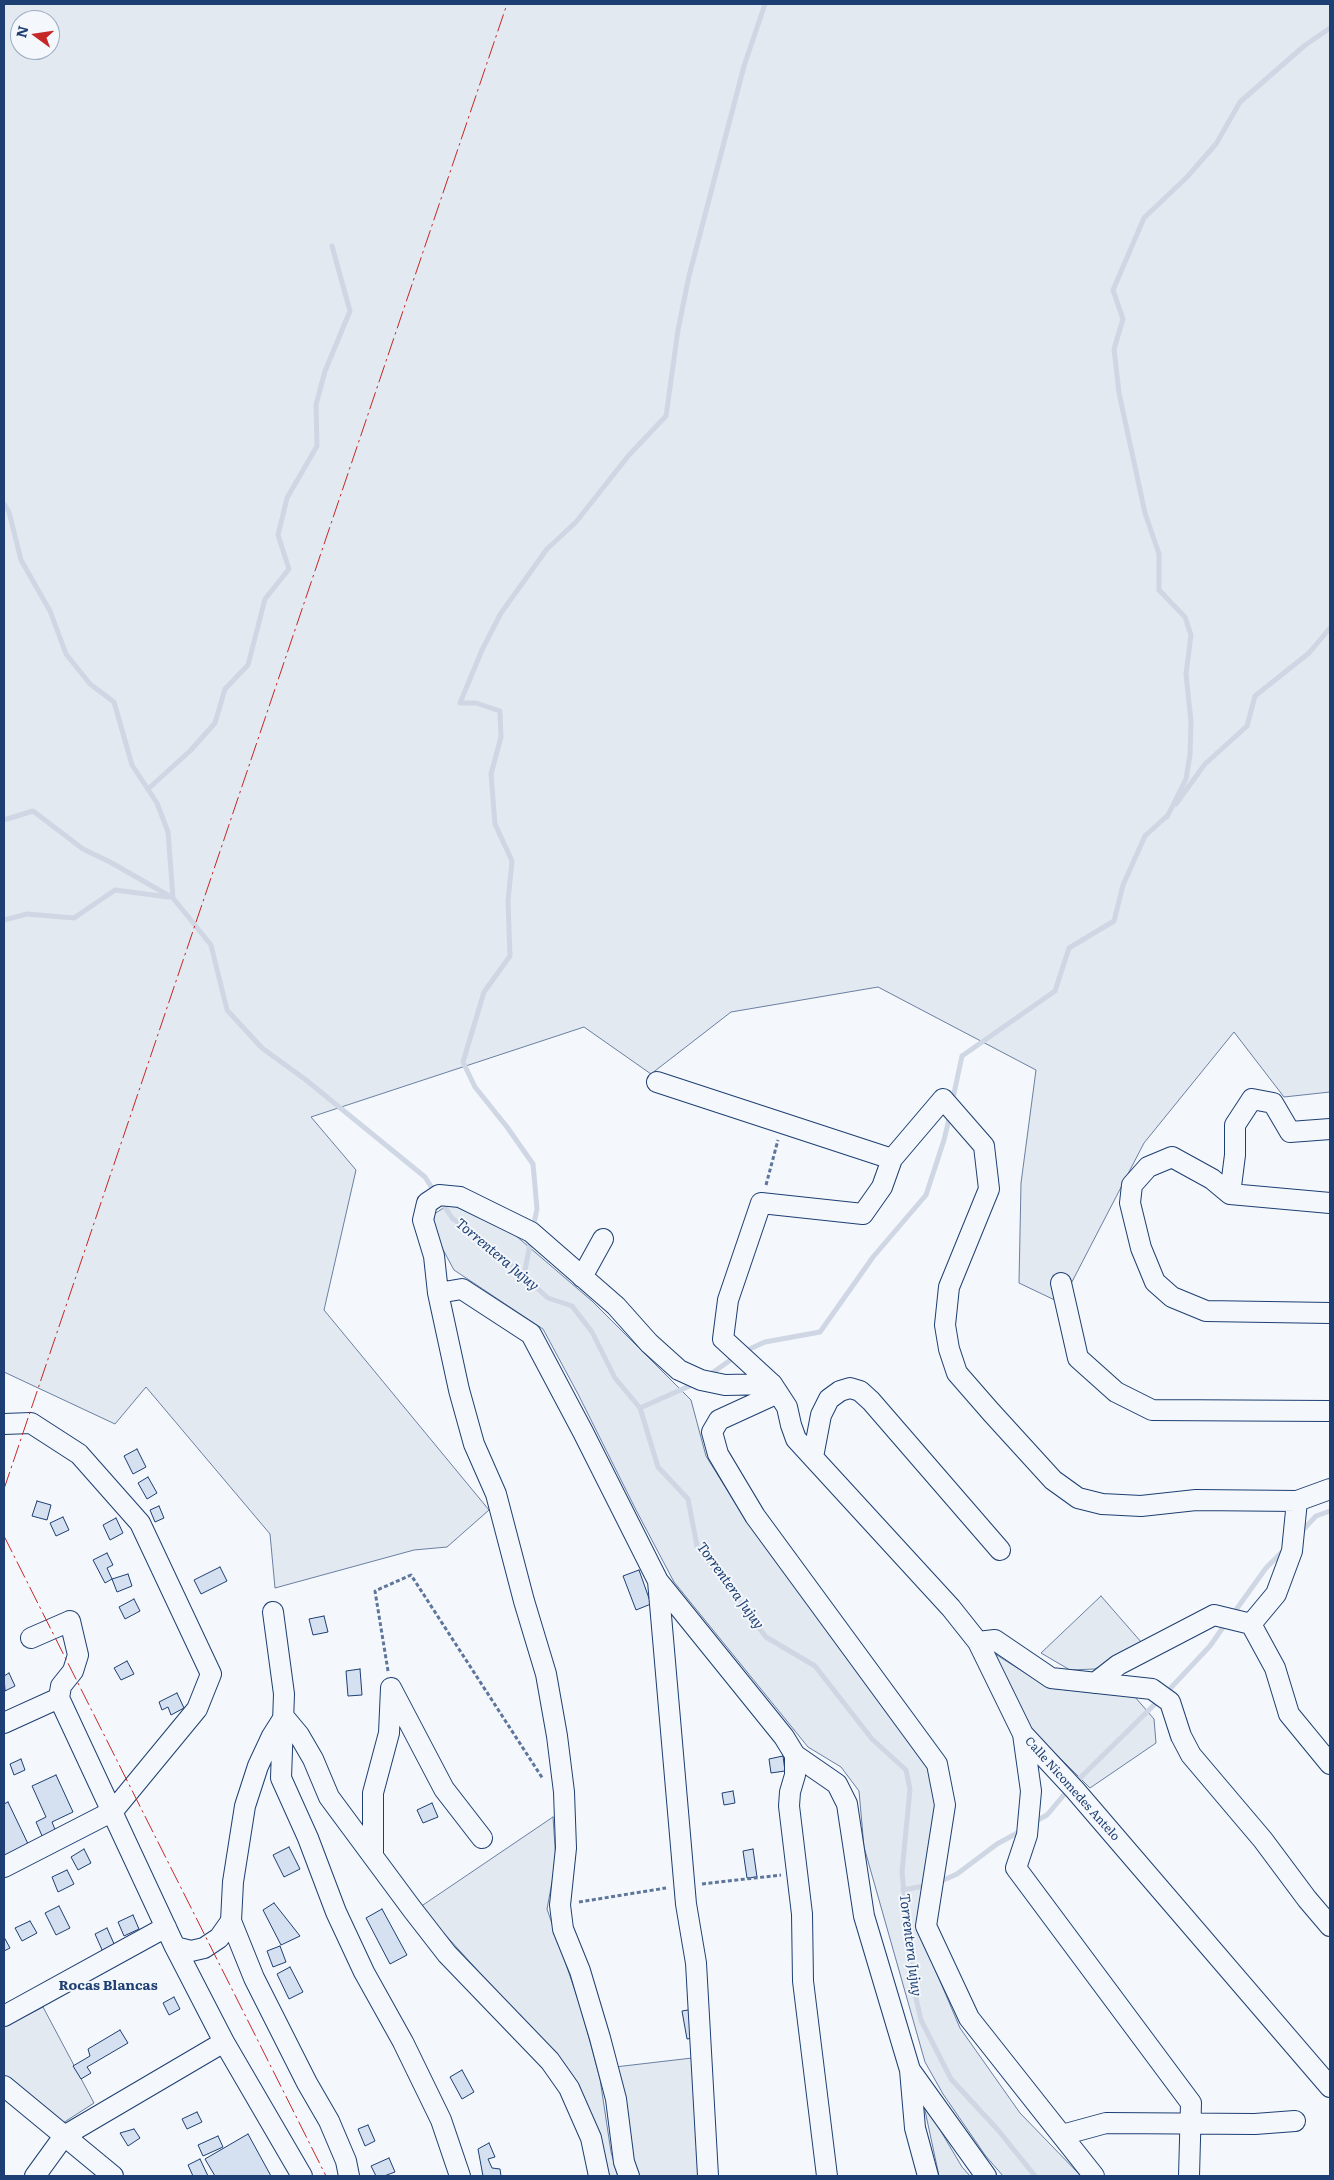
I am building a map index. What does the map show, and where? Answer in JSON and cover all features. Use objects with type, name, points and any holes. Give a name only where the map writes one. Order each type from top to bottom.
[{"type":"street","points":[[657,1082],[892,1159]]},
{"type":"street","points":[[775,1388],[723,1339],[728,1300],[761,1203],[863,1214],[882,1187],[892,1159],[943,1099],[984,1146],[990,1189],[949,1287],[945,1325],[949,1349],[958,1372],[1053,1480],[1078,1498],[1102,1504],[1142,1506],[1196,1500],[1297,1501],[1330,1489]]},
{"type":"street","points":[[1230,1194],[1235,1155],[1235,1124],[1252,1099],[1273,1103],[1290,1132],[1330,1129]]},
{"type":"street","points":[[1330,1203],[1230,1194],[1212,1179],[1172,1156],[1148,1167],[1132,1185],[1130,1203],[1142,1248],[1154,1282],[1172,1297],[1206,1311],[1330,1312]]},
{"type":"street","points":[[629,2176],[624,2162],[616,2099],[600,2038],[580,1971],[563,1930],[560,1905],[566,1848],[564,1792],[557,1736],[546,1674],[524,1601],[496,1494],[474,1444],[459,1390],[438,1293],[434,1256],[422,1220],[426,1203],[439,1195],[460,1197],[531,1232],[616,1306],[649,1343],[680,1370],[701,1380],[725,1385],[775,1388]]},
{"type":"street","points":[[582,1277],[603,1239]]},
{"type":"street","points":[[1061,1282],[1078,1358],[1116,1392],[1152,1410],[1330,1411]]},
{"type":"street","points":[[438,1293],[462,1289],[531,1334],[583,1432],[658,1582],[784,1737],[795,1755],[837,1784],[847,1804],[864,1916],[910,2070],[914,2128],[928,2176]]},
{"type":"street","points":[[775,1388],[719,1420],[712,1432],[718,1454],[755,1516],[937,1764],[945,1804],[926,1926],[969,2018],[1094,2176]]},
{"type":"street","name":"Calle Nicomedes Antelo","points":[[775,1388],[788,1407],[796,1439],[951,1608],[978,1642],[1023,1734],[1082,1798],[1330,2088]]},
{"type":"street","points":[[813,1457],[820,1415],[829,1399],[840,1391],[850,1388],[860,1391],[871,1401],[1000,1550]]},
{"type":"street","points":[[4,1424],[31,1422],[79,1454],[140,1523],[211,1674],[197,1710],[113,1810],[4,1867]]},
{"type":"street","points":[[1251,1624],[1276,1594],[1292,1552],[1297,1501]]},
{"type":"street","points":[[658,1582],[686,1904],[696,1963],[708,2176]]},
{"type":"street","points":[[272,1612],[284,1694],[281,1778],[308,1838],[336,1912],[364,1972],[403,2042],[441,2120],[460,2176]]},
{"type":"street","points":[[1095,1683],[1118,1665],[1214,1615],[1251,1624],[1275,1668],[1289,1714],[1330,1764]]},
{"type":"street","points":[[31,1638],[70,1621],[78,1655],[73,1671],[61,1686],[59,1698],[113,1810],[166,1927],[224,2042],[302,2176]]},
{"type":"street","points":[[978,1642],[995,1640],[1051,1678],[1152,1689],[1170,1702],[1178,1728],[1191,1755],[1263,1840],[1306,1899],[1330,1926]]},
{"type":"street","points":[[373,1856],[373,1793],[389,1733],[391,1688]]},
{"type":"street","points":[[391,1688],[444,1790],[482,1838]]},
{"type":"street","points":[[4,1723],[59,1698]]},
{"type":"street","points":[[284,1717],[299,1735],[313,1759],[329,1796],[447,1954],[550,2061],[569,2088],[591,2138],[599,2176]]},
{"type":"street","points":[[284,1717],[272,1736],[258,1766],[245,1806],[233,1882],[231,1921],[254,1978],[307,2083],[329,2121],[346,2161],[349,2176]]},
{"type":"street","points":[[1023,1734],[1031,1791],[1027,1836],[1016,1868],[1191,2103],[1189,2176]]},
{"type":"street","points":[[795,1755],[795,1776],[790,1792],[789,1806],[802,1914],[803,1981],[827,2176]]},
{"type":"street","points":[[176,1947],[191,1951],[204,1948],[218,1938],[231,1921]]},
{"type":"street","points":[[4,2016],[166,1927]]},
{"type":"street","points":[[35,2176],[64,2136],[224,2042]]},
{"type":"street","points":[[910,2070],[986,2176]]},
{"type":"street","points":[[4,2086],[113,2176]]},
{"type":"street","points":[[1062,2135],[1106,2123],[1255,2124],[1295,2121]]},
{"type":"path","points":[[761,1203],[782,1123]]},
{"type":"path","points":[[391,1688],[375,1592],[411,1575],[480,1684],[549,1787]]},
{"type":"shaded area","points":[[4,4],[1330,4],[1330,1092],[1284,1097],[1234,1032],[1144,1143],[1061,1303],[1019,1283],[1021,1183],[1036,1070],[878,987],[731,1012],[651,1074],[584,1027],[311,1117],[356,1170],[324,1310],[489,1510],[447,1547],[414,1550],[275,1588],[270,1534],[146,1387],[115,1424],[4,1372]]},
{"type":"shaded area","points":[[450,1204],[515,1235],[592,1301],[691,1400],[706,1456],[747,1522],[931,1771],[938,1814],[920,1934],[960,2028],[1020,2113],[1081,2176],[1003,2176],[985,2155],[943,2094],[925,2062],[864,1847],[859,1791],[841,1767],[808,1747],[674,1582],[543,1329],[454,1270],[433,1231],[434,1214]]},
{"type":"shaded area","points":[[1101,1596],[1142,1643],[1095,1669],[1070,1670],[1041,1653]]},
{"type":"shaded area","points":[[992,1652],[1049,1688],[1135,1697],[1154,1719],[1156,1743],[1090,1788],[1031,1729]]},
{"type":"shaded area","points":[[553,1817],[556,1861],[547,1909],[581,2008],[600,2079],[611,2152],[618,2176],[610,2176],[602,2164],[568,2070],[420,1907]]},
{"type":"shaded area","points":[[43,2007],[94,2103],[63,2123],[4,2075],[4,2027]]},
{"type":"shaded area","points":[[692,2058],[702,2176],[635,2176],[615,2067]]},
{"type":"shaded area","points":[[923,2101],[962,2167],[970,2176],[939,2176]]},
{"type":"building","points":[[137,1449],[146,1467],[133,1474],[124,1456]]},
{"type":"building","points":[[148,1477],[157,1493],[147,1499],[138,1483]]},
{"type":"building","points":[[37,1501],[51,1505],[47,1520],[32,1516]]},
{"type":"building","points":[[159,1506],[164,1518],[155,1522],[150,1510]]},
{"type":"building","points":[[63,1517],[69,1530],[56,1536],[50,1523]]},
{"type":"building","points":[[116,1518],[123,1533],[110,1540],[103,1525]]},
{"type":"building","points":[[107,1553],[113,1565],[107,1568],[112,1579],[105,1583],[93,1560]]},
{"type":"building","points":[[220,1567],[227,1581],[201,1594],[194,1580]]},
{"type":"building","points":[[639,1570],[651,1604],[636,1610],[623,1576]]},
{"type":"building","points":[[128,1574],[132,1586],[117,1592],[112,1579]]},
{"type":"building","points":[[134,1599],[140,1611],[125,1619],[119,1607]]},
{"type":"building","points":[[324,1616],[328,1632],[313,1635],[309,1619]]},
{"type":"building","points":[[127,1661],[134,1674],[121,1680],[114,1668]]},
{"type":"building","points":[[360,1669],[362,1695],[348,1696],[346,1671]]},
{"type":"building","points":[[9,1673],[15,1686],[5,1691],[4,1676]]},
{"type":"building","points":[[177,1693],[184,1708],[171,1715],[168,1707],[162,1710],[159,1702]]},
{"type":"building","points":[[783,1756],[785,1771],[771,1773],[769,1759]]},
{"type":"building","points":[[21,1759],[25,1770],[14,1775],[10,1764]]},
{"type":"building","points":[[56,1775],[73,1812],[52,1822],[56,1832],[43,1838],[36,1822],[46,1817],[32,1786]]},
{"type":"building","points":[[733,1791],[735,1803],[724,1805],[722,1793]]},
{"type":"building","points":[[8,1802],[30,1848],[4,1858],[4,1804]]},
{"type":"building","points":[[432,1803],[438,1817],[423,1823],[417,1810]]},
{"type":"building","points":[[289,1847],[300,1869],[284,1877],[273,1855]]},
{"type":"building","points":[[84,1849],[91,1863],[78,1870],[71,1857]]},
{"type":"building","points":[[753,1849],[757,1877],[747,1878],[743,1851]]},
{"type":"building","points":[[67,1870],[74,1884],[58,1892],[52,1877]]},
{"type":"building","points":[[274,1903],[300,1936],[281,1945],[263,1910]]},
{"type":"building","points":[[59,1906],[70,1928],[56,1935],[45,1913]]},
{"type":"building","points":[[382,1909],[407,1955],[390,1964],[366,1918]]},
{"type":"building","points":[[133,1915],[139,1929],[124,1936],[118,1922]]},
{"type":"building","points":[[30,1921],[37,1933],[22,1941],[15,1928]]},
{"type":"building","points":[[107,1928],[115,1946],[103,1952],[95,1934]]},
{"type":"building","points":[[4,1937],[10,1948],[4,1951]]},
{"type":"building","points":[[280,1946],[286,1962],[273,1967],[267,1951]]},
{"type":"building","points":[[290,1967],[303,1992],[289,1999],[277,1974]]},
{"type":"building","points":[[174,1997],[180,2009],[169,2015],[163,2003]]},
{"type":"building","points":[[694,2009],[699,2037],[687,2039],[682,2011]]},
{"type":"building","points":[[120,2030],[128,2043],[87,2067],[91,2073],[81,2079],[73,2066],[90,2056],[88,2049]]},
{"type":"building","points":[[462,2070],[474,2092],[462,2099],[450,2077]]},
{"type":"building","points":[[197,2112],[202,2122],[187,2129],[182,2119]]},
{"type":"building","points":[[368,2125],[375,2141],[365,2146],[358,2129]]},
{"type":"building","points":[[134,2129],[140,2138],[128,2146],[120,2133]]},
{"type":"building","points":[[248,2134],[271,2176],[215,2176],[205,2159]]},
{"type":"building","points":[[218,2136],[223,2147],[203,2156],[198,2145]]},
{"type":"building","points":[[489,2143],[495,2157],[488,2159],[492,2168],[500,2169],[501,2176],[483,2176],[478,2149]]},
{"type":"building","points":[[389,2158],[395,2172],[384,2176],[376,2176],[371,2166]]},
{"type":"building","points":[[200,2159],[208,2176],[193,2176],[188,2165]]},
{"type":"waterway","points":[[534,1223],[537,1209],[533,1164],[475,1087],[463,1062],[484,992],[510,956],[508,901],[512,861],[495,824],[491,774],[501,737],[500,711],[476,703],[460,703],[482,650],[501,613],[547,549],[576,522],[629,455],[666,416],[678,330],[689,276],[744,66],[765,4]]},
{"type":"waterway","points":[[1167,817],[1186,779],[1190,755],[1191,722],[1186,674],[1191,635],[1185,617],[1159,590],[1159,554],[1145,513],[1119,393],[1114,349],[1123,319],[1113,290],[1144,218],[1187,177],[1216,144],[1240,102],[1304,46],[1330,28]]},
{"type":"waterway","points":[[148,789],[190,751],[215,723],[225,689],[248,665],[265,599],[289,569],[278,535],[287,498],[317,446],[316,405],[325,371],[350,311],[332,246]]},
{"type":"waterway","points":[[4,504],[9,512],[21,560],[50,611],[66,654],[90,684],[114,702],[132,765],[157,803],[168,832],[173,898]]},
{"type":"waterway","points":[[1176,804],[1205,764],[1247,726],[1255,696],[1309,653],[1330,628]]},
{"type":"waterway","name":"Torrentera Jujuy","points":[[4,820],[33,811],[83,849],[173,898],[211,945],[227,1010],[262,1048],[306,1080],[425,1177],[432,1188]]},
{"type":"waterway","points":[[953,1098],[962,1056],[1055,991],[1069,948],[1114,921],[1123,885],[1145,836],[1168,815]]},
{"type":"waterway","points":[[4,920],[27,914],[74,918],[115,890],[168,897]]},
{"type":"waterway","points":[[743,1352],[765,1342],[820,1332],[873,1257],[926,1195],[949,1119]]},
{"type":"waterway","name":"Torrentera Jujuy","points":[[443,1204],[452,1218],[499,1254],[548,1298],[572,1306],[592,1332],[615,1378],[640,1408],[658,1467],[688,1499],[697,1546],[766,1637],[815,1666],[872,1739],[906,1770],[910,1789],[902,1872],[913,1985],[921,2020],[951,2079],[998,2130],[1035,2176]]},
{"type":"waterway","points":[[524,1276],[530,1244]]},
{"type":"waterway","points":[[708,1376],[736,1356]]},
{"type":"waterway","points":[[640,1408],[694,1384]]},
{"type":"waterway","points":[[1301,1532],[1316,1516],[1330,1511]]},
{"type":"waterway","points":[[1233,1614],[1266,1568],[1285,1549]]},
{"type":"waterway","points":[[1165,1694],[1210,1646],[1226,1623]]},
{"type":"waterway","points":[[1074,1784],[1159,1700]]},
{"type":"waterway","points":[[1038,1820],[1047,1815],[1068,1790]]},
{"type":"waterway","points":[[937,1883],[957,1874],[997,1844],[1019,1832]]},
{"type":"waterway","points":[[903,1890],[929,1885]]},
{"type":"power","points":[[4,1489],[507,4]]},
{"type":"power","points":[[4,1536],[326,2176]]},
{"type":"district","name":"Rocas Blancas","points":[[108,1986]]}]
